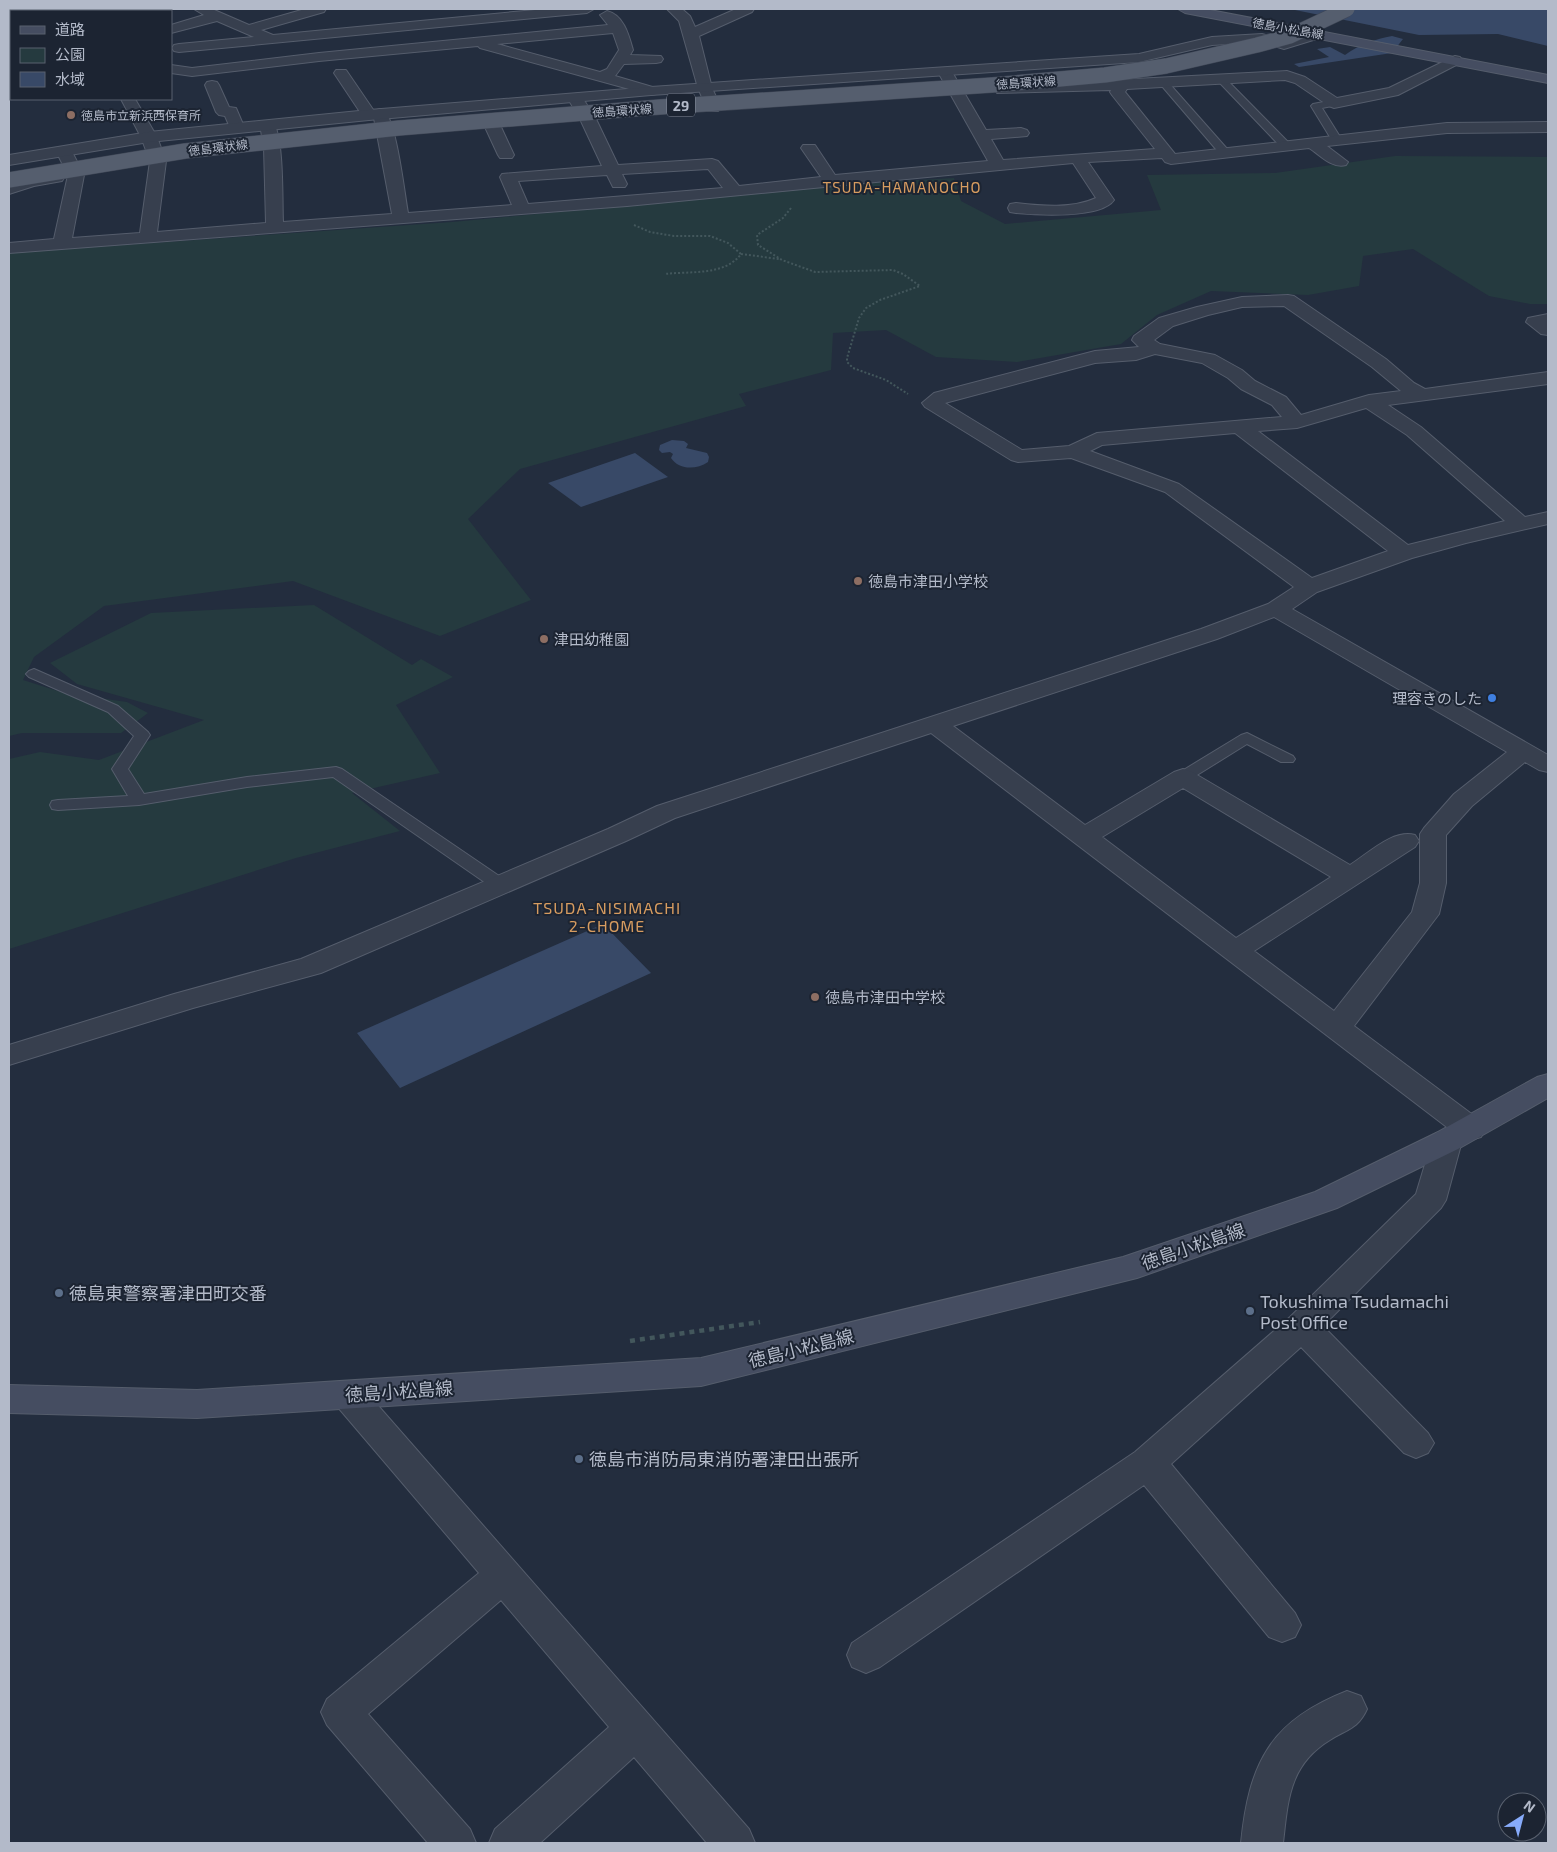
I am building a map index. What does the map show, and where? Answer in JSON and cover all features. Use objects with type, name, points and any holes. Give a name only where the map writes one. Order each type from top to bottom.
[{"type":"main road","name":"徳島小松島線","points":[[1185,9],[1455,60]]},
{"type":"main road","name":"徳島環状線","points":[[9,180],[177,152],[390,129],[660,107],[1010,84],[1128,72],[1173,65],[1290,36],[1347,9]]},
{"type":"main road","name":"徳島環状線","points":[[9,170],[185,142],[394,119],[632,99],[991,76],[1081,67],[1157,56],[1221,43],[1260,31],[1300,14]]},
{"type":"main road","points":[[1455,60],[1548,79]]},
{"type":"main road","name":"徳島小松島線","points":[[9,1399],[197,1404],[701,1372],[1125,1269],[1326,1200],[1458,1135],[1548,1085]]},
{"type":"street","points":[[201,9],[319,57]]},
{"type":"street","points":[[249,29],[298,11],[319,9]]},
{"type":"street","points":[[484,9],[506,17]]},
{"type":"street","points":[[174,46],[274,40],[584,9]]},
{"type":"street","points":[[599,78],[612,72],[626,50],[619,28],[601,9]]},
{"type":"street","points":[[674,9],[685,19],[691,34],[705,88],[713,108]]},
{"type":"street","points":[[691,34],[747,9]]},
{"type":"street","points":[[298,11],[352,32]]},
{"type":"street","points":[[397,12],[470,41],[651,91]]},
{"type":"street","points":[[172,29],[218,16]]},
{"type":"street","points":[[172,69],[192,72],[470,41],[619,28]]},
{"type":"street","points":[[9,160],[148,138],[268,125],[651,91],[1139,58],[1212,40],[1262,38],[1284,45],[1318,34]]},
{"type":"street","points":[[620,60],[656,59]]},
{"type":"street","points":[[9,189],[31,182],[158,161],[272,147],[713,108],[961,99],[1122,85],[1287,75],[1300,80],[1334,103],[1393,92],[1455,60]]},
{"type":"street","points":[[945,72],[998,165]]},
{"type":"street","points":[[341,74],[374,115],[386,136],[401,219]]},
{"type":"street","points":[[212,85],[224,112],[231,111],[237,129]]},
{"type":"street","points":[[1122,85],[1117,92],[1171,159],[1447,128],[1548,126]]},
{"type":"street","points":[[575,97],[588,118],[627,202]]},
{"type":"street","points":[[961,99],[984,106]]},
{"type":"street","points":[[129,100],[158,161],[148,238]]},
{"type":"street","points":[[268,125],[272,147],[275,228]]},
{"type":"street","points":[[493,127],[506,155]]},
{"type":"street","points":[[1131,133],[1150,132]]},
{"type":"street","points":[[981,135],[1021,133]]},
{"type":"street","points":[[1312,143],[1340,162]]},
{"type":"street","points":[[809,148],[831,180]]},
{"type":"street","points":[[62,244],[76,175],[64,151]]},
{"type":"street","points":[[10,258],[62,244],[627,202],[795,186],[831,180],[1166,152]]},
{"type":"street","points":[[1016,208],[1042,211],[1096,205],[1106,200],[1077,158]]},
{"type":"street","points":[[522,209],[508,177],[712,164],[734,191]]},
{"type":"street","points":[[1297,422],[1279,401],[1248,385],[1235,374],[1208,359],[1154,348],[1140,340],[1166,322],[1242,302],[1288,300],[1379,363],[1407,387],[1422,395]]},
{"type":"street","points":[[1548,320],[1535,322],[1548,330]]},
{"type":"street","points":[[1154,348],[1136,354],[1095,357],[941,397],[932,403],[1018,456],[1073,452],[1172,488],[1309,587]]},
{"type":"street","points":[[1073,452],[1097,439],[1297,422],[1369,401],[1548,378]]},
{"type":"street","points":[[1369,401],[1414,431],[1520,523]]},
{"type":"street","points":[[1240,427],[1404,553]]},
{"type":"street","points":[[9,1055],[184,1001],[311,966],[617,835],[666,812],[1209,634],[1276,609],[1309,587],[1404,553],[1520,523],[1548,518]]},
{"type":"street","points":[[1276,609],[1548,765]]},
{"type":"street","points":[[866,1655],[1148,1463],[1302,1326],[1430,1200],[1458,1135],[1337,1028],[935,724]]},
{"type":"street","points":[[1337,1028],[1425,914],[1434,883],[1433,834],[1463,800],[1524,751]]},
{"type":"street","points":[[1084,837],[1183,777],[1351,877]]},
{"type":"street","points":[[1235,951],[1406,841]]},
{"type":"street","points":[[1302,1326],[1416,1443]]},
{"type":"street","points":[[348,1395],[734,1843]]},
{"type":"street","points":[[1148,1463],[1282,1625]]},
{"type":"street","points":[[455,1843],[341,1712],[504,1575]]},
{"type":"street","points":[[1262,1843],[1267,1802],[1280,1766],[1291,1746],[1301,1737],[1347,1709]]},
{"type":"street","points":[[510,1843],[636,1729]]},
{"type":"lane","points":[[1221,79],[1286,146]]},
{"type":"lane","points":[[1164,83],[1226,152]]},
{"type":"lane","points":[[1334,103],[1316,106],[1337,140]]},
{"type":"lane","points":[[34,674],[113,709],[142,735],[120,769],[139,800]]},
{"type":"lane","points":[[1183,777],[1247,738],[1287,759]]},
{"type":"lane","points":[[58,805],[139,800],[247,782],[336,772],[499,884]]},
{"type":"path","points":[[782,260],[758,245],[757,235],[783,218],[791,210],[795,186]]},
{"type":"path","points":[[627,202],[631,224],[650,232],[674,236],[710,236],[728,243],[741,254],[782,260],[815,272],[893,270],[903,274],[920,286],[910,292],[874,303],[866,308],[860,315],[847,355],[847,362],[853,368],[886,380],[912,396],[932,403]]},
{"type":"path","points":[[665,274],[681,271],[719,269],[730,266],[739,259],[741,254]]},
{"type":"path","points":[[623,1342],[770,1320]]},
{"type":"green space","points":[[1395,156],[1548,157],[1548,304],[1530,304],[1489,296],[1413,249],[1363,256],[1359,286],[1308,295],[1211,291],[1157,315],[1121,344],[1017,362],[936,357],[886,330],[833,333],[831,370],[739,394],[746,406],[520,469],[468,519],[531,600],[440,636],[293,581],[104,606],[34,657],[23,680],[64,693],[127,702],[148,713],[121,733],[22,733],[9,736],[9,253],[452,222],[848,184],[954,178],[961,201],[1005,224],[1161,210],[1147,175],[1275,173]]},
{"type":"green space","points":[[314,605],[412,665],[421,659],[453,677],[396,705],[440,773],[352,793],[400,831],[296,858],[9,949],[9,759],[40,752],[99,760],[204,720],[77,684],[50,663],[151,613]]},
{"type":"water","points":[[1290,9],[1548,9],[1548,46],[1498,34],[1419,35]]},
{"type":"water","points":[[1392,36],[1403,39],[1392,53],[1299,67],[1294,64],[1329,57],[1317,49],[1330,47],[1345,55],[1367,43]]},
{"type":"water","points":[[672,440],[684,441],[688,444],[686,448],[707,453],[709,457],[708,462],[688,468],[678,465],[671,458],[673,454],[670,452],[662,453],[659,450],[660,445]]},
{"type":"water","points":[[635,453],[668,477],[581,507],[548,483]]},
{"type":"water","points":[[603,924],[651,973],[400,1088],[357,1033]]},
{"type":"place","name":"徳島市立新浜西保育所","points":[[71,115]]},
{"type":"place","name":"徳島市津田小学校","points":[[858,581]]},
{"type":"place","name":"津田幼稚園","points":[[544,639]]},
{"type":"place","name":"理容きのした","points":[[1492,698]]},
{"type":"place","name":"徳島市津田中学校","points":[[815,997]]},
{"type":"place","name":"徳島東警察署津田町交番","points":[[59,1293]]},
{"type":"place","name":"Tokushima Tsudamachi Post Office","points":[[1250,1311]]},
{"type":"place","name":"徳島市消防局東消防署津田出張所","points":[[579,1459]]},
{"type":"district","name":"TSUDA-HAMANOCHO","points":[[902,187]]},
{"type":"district","name":"TSUDA-NISIMACHI 2-CHOME","points":[[607,916]]}]
